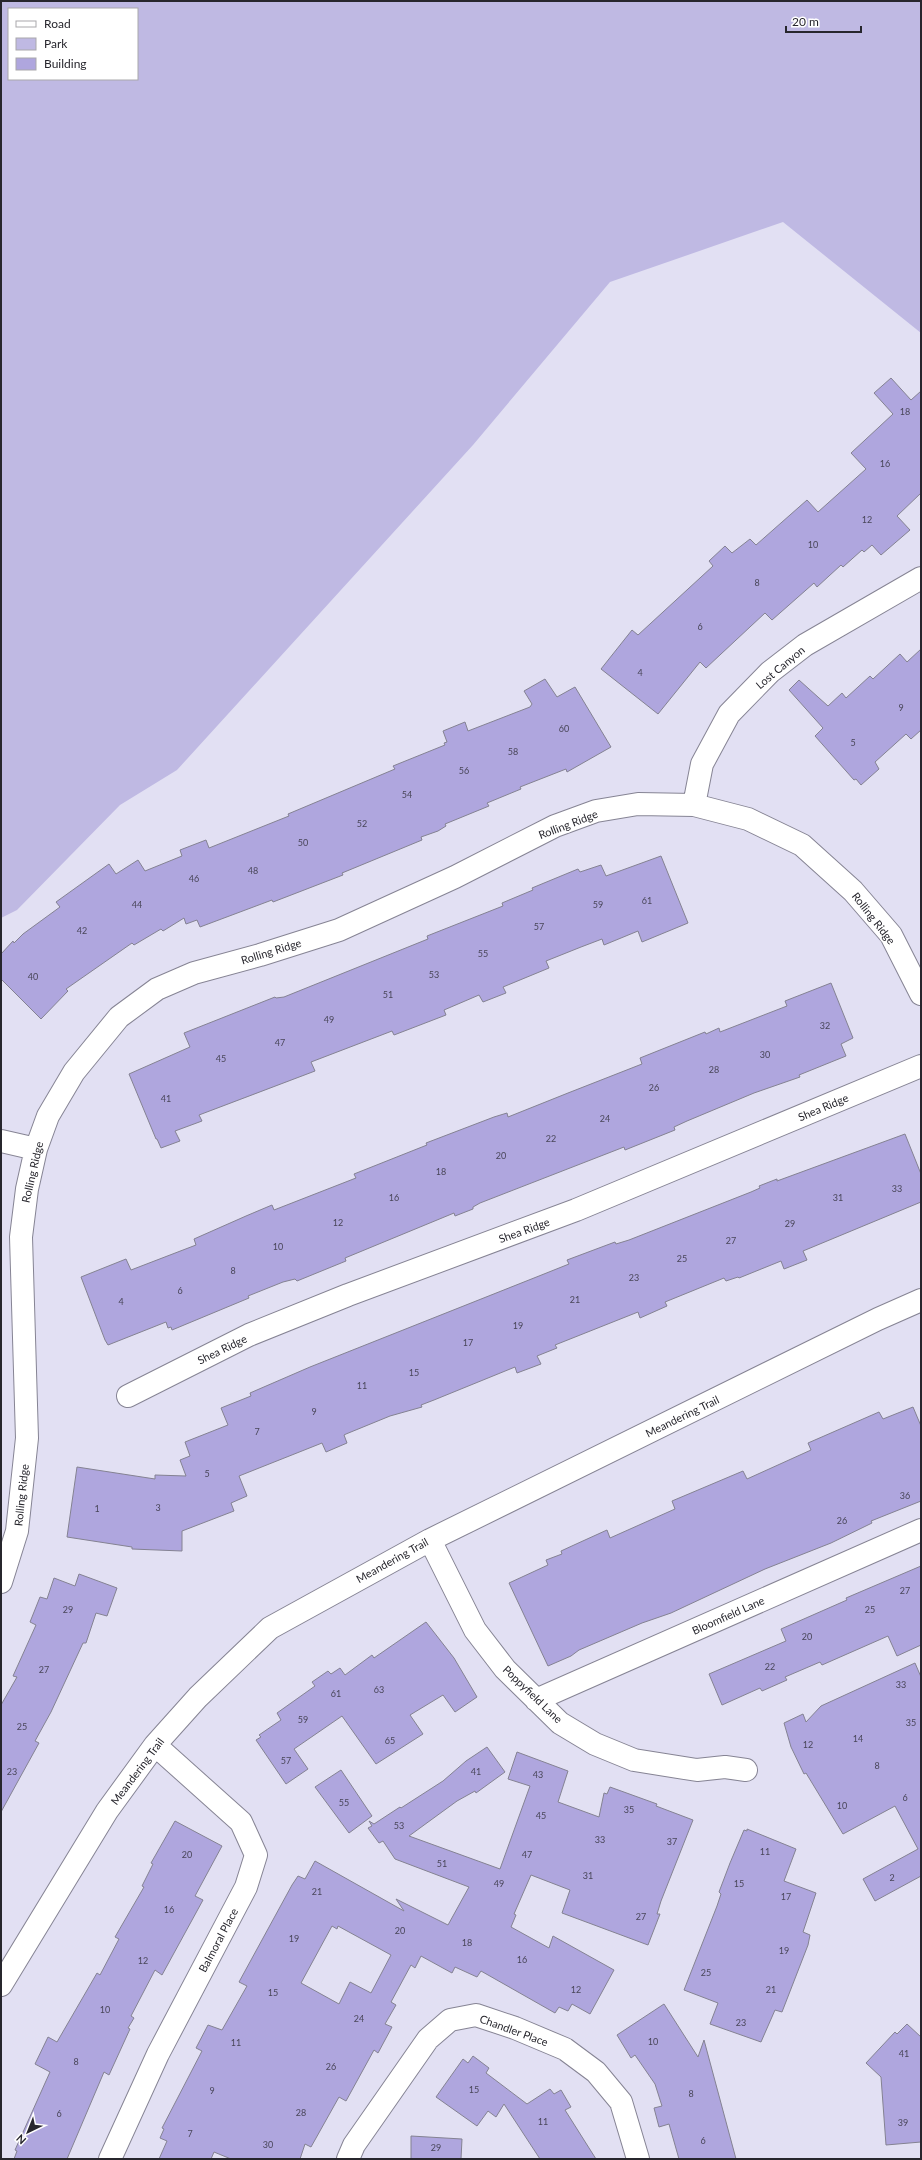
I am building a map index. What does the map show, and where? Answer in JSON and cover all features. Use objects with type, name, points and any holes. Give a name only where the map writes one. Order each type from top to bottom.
[{"type":"street","name":"Lost Canyon","points":[[694,805],[702,764],[729,714],[765,677],[805,645],[921,578]]},
{"type":"street","name":"Rolling Ridge","points":[[1,1582],[17,1531],[27,1438],[21,1237],[27,1189],[36,1149],[48,1116],[74,1072],[119,1017],[157,989],[194,973],[260,955],[339,930],[455,876],[555,826],[596,811],[638,804],[694,805],[748,819],[802,844],[854,891],[891,935],[921,994]]},
{"type":"street","name":"Shea Ridge","points":[[128,1396],[249,1335],[348,1295],[576,1210],[921,1066]]},
{"type":"street","points":[[1,1140],[36,1149]]},
{"type":"street","name":"Meandering Trail","points":[[1,1985],[107,1811],[155,1745],[198,1697],[270,1628],[430,1540],[878,1319],[921,1300]]},
{"type":"street","name":"Bloomfield Lane","points":[[536,1700],[921,1530]]},
{"type":"street","name":"Poppyfield Lane","points":[[430,1540],[475,1630],[505,1669],[560,1723],[596,1744],[634,1760],[697,1770],[725,1767],[746,1770]]},
{"type":"street","name":"Balmoral Place","points":[[110,2159],[158,2054],[246,1887],[256,1856],[241,1822],[155,1745]]},
{"type":"street","name":"Chandler Place","points":[[348,2159],[354,2145],[428,2039],[450,2020],[476,2015],[515,2028],[565,2049],[596,2072],[621,2102],[638,2159]]},
{"type":"green space","points":[[1,1],[921,1],[921,333],[783,222],[610,282],[473,445],[177,770],[120,805],[17,910],[1,918]]},
{"type":"building","points":[[891,378],[911,400],[921,391],[921,493],[897,516],[910,530],[881,555],[872,545],[864,552],[862,550],[843,567],[841,565],[817,587],[814,583],[772,620],[765,613],[706,668],[700,662],[658,714],[601,669],[632,630],[638,635],[713,566],[709,561],[725,546],[732,553],[750,539],[756,545],[807,500],[818,512],[866,469],[851,453],[893,414],[874,393]]},
{"type":"building","points":[[921,649],[921,730],[911,739],[906,734],[875,762],[879,769],[861,785],[856,779],[854,780],[815,736],[823,728],[789,690],[799,680],[828,706],[842,693],[846,698],[870,676],[873,679],[900,654],[907,662]]},
{"type":"building","points":[[545,679],[557,697],[575,687],[611,747],[567,772],[566,769],[520,787],[521,789],[487,803],[489,806],[445,824],[446,826],[438,831],[421,837],[422,840],[342,873],[343,875],[273,902],[272,900],[200,927],[197,920],[186,924],[184,918],[163,931],[161,929],[134,945],[132,943],[66,989],[68,991],[41,1019],[1,979],[1,954],[13,941],[14,943],[23,934],[60,907],[56,902],[109,864],[116,874],[138,860],[145,871],[182,856],[180,850],[206,840],[209,848],[289,816],[288,814],[395,769],[393,766],[445,745],[444,743],[447,742],[443,731],[465,722],[468,731],[530,707],[532,704],[524,691]]},
{"type":"building","points":[[661,856],[688,923],[642,942],[638,931],[604,945],[602,939],[546,961],[549,968],[503,987],[506,993],[483,1002],[479,995],[444,1010],[446,1015],[394,1035],[392,1031],[311,1062],[315,1071],[199,1115],[202,1121],[175,1131],[180,1141],[161,1148],[129,1074],[190,1047],[184,1033],[275,997],[284,997],[428,939],[427,936],[503,906],[502,903],[533,890],[532,888],[578,869],[580,872],[601,865],[606,876]]},
{"type":"building","points":[[831,983],[853,1038],[841,1044],[846,1056],[799,1075],[800,1077],[754,1093],[687,1121],[674,1127],[675,1130],[625,1150],[624,1147],[480,1203],[473,1207],[473,1209],[455,1216],[454,1213],[345,1258],[346,1261],[297,1281],[295,1279],[283,1282],[172,1330],[171,1327],[168,1328],[166,1322],[108,1345],[105,1340],[81,1277],[126,1259],[131,1270],[196,1245],[194,1239],[272,1205],[274,1210],[356,1178],[354,1174],[427,1145],[426,1143],[494,1117],[507,1113],[508,1117],[642,1064],[640,1058],[705,1032],[706,1034],[719,1028],[720,1032],[787,1006],[785,1001]]},
{"type":"building","points":[[905,1134],[921,1174],[921,1202],[803,1251],[807,1260],[784,1269],[781,1261],[739,1278],[726,1281],[724,1278],[665,1302],[667,1306],[640,1318],[638,1312],[555,1345],[557,1348],[537,1356],[541,1364],[517,1373],[515,1367],[421,1405],[422,1407],[390,1416],[346,1434],[344,1435],[347,1443],[326,1452],[322,1443],[239,1476],[247,1496],[231,1503],[234,1511],[182,1531],[182,1551],[132,1549],[132,1547],[67,1537],[77,1467],[155,1479],[155,1475],[186,1476],[180,1460],[190,1456],[185,1442],[228,1425],[221,1408],[251,1396],[250,1393],[310,1367],[569,1264],[567,1260],[615,1242],[616,1244],[629,1240],[751,1192],[760,1188],[759,1186],[777,1179],[777,1181]]},
{"type":"building","points":[[913,1407],[921,1426],[921,1501],[871,1521],[872,1523],[831,1543],[765,1569],[671,1613],[642,1623],[579,1650],[571,1656],[548,1666],[509,1583],[548,1565],[546,1560],[562,1554],[561,1551],[607,1530],[610,1538],[675,1509],[672,1501],[743,1471],[747,1479],[811,1450],[808,1443],[879,1412],[883,1419]]},
{"type":"building","points":[[921,1566],[921,1645],[897,1656],[888,1636],[822,1665],[820,1662],[785,1677],[787,1680],[762,1691],[760,1688],[722,1705],[709,1674],[786,1641],[781,1629],[847,1600],[846,1598]]},
{"type":"building","points":[[79,1574],[117,1588],[107,1616],[96,1613],[86,1643],[83,1643],[51,1712],[35,1741],[39,1743],[1,1812],[1,1705],[17,1677],[13,1676],[36,1625],[30,1622],[40,1597],[47,1599],[54,1578],[75,1586]]},
{"type":"building","points":[[426,1622],[454,1658],[477,1697],[455,1712],[443,1695],[410,1715],[423,1734],[376,1764],[342,1716],[294,1749],[308,1769],[286,1784],[256,1740],[261,1737],[259,1735],[281,1720],[277,1713],[315,1686],[312,1682],[328,1671],[331,1674],[340,1668],[345,1675],[372,1655],[374,1658]]},
{"type":"building","points":[[915,1663],[921,1677],[921,1876],[875,1901],[863,1879],[918,1849],[895,1806],[843,1834],[806,1773],[804,1774],[791,1747],[784,1723],[803,1714],[806,1722],[821,1706]]},
{"type":"building","points":[[487,1747],[505,1772],[476,1793],[475,1791],[457,1801],[409,1836],[500,1869],[530,1786],[508,1779],[517,1752],[568,1771],[558,1802],[599,1817],[604,1793],[607,1794],[610,1787],[657,1804],[656,1806],[693,1820],[661,1901],[657,1914],[660,1914],[648,1945],[562,1913],[570,1890],[531,1875],[514,1914],[516,1915],[511,1927],[549,1948],[553,1936],[614,1970],[590,2014],[572,2004],[568,2011],[559,2007],[555,2013],[481,1971],[477,1977],[455,1967],[452,1973],[421,1956],[415,1968],[411,1965],[391,2002],[396,2005],[385,2024],[392,2027],[378,2053],[374,2050],[346,2101],[339,2097],[311,2147],[305,2144],[300,2159],[231,2159],[214,2152],[211,2159],[159,2159],[167,2141],[160,2138],[164,2129],[162,2128],[202,2051],[196,2048],[208,2025],[222,2030],[247,1986],[239,1982],[292,1885],[298,1876],[305,1879],[315,1861],[404,1911],[396,1899],[448,1925],[469,1887],[395,1859],[383,1841],[379,1843],[368,1828],[372,1826],[369,1821],[374,1824],[400,1807],[401,1808],[443,1781],[466,1761]],"holes":[[[332,1926],[337,1929],[338,1926],[391,1955],[371,1993],[350,1982],[339,2004],[301,1983]]]},
{"type":"building","points":[[341,1770],[372,1816],[349,1833],[315,1787]]},
{"type":"building","points":[[175,1821],[222,1846],[195,1896],[203,1900],[162,1975],[155,1970],[131,2016],[134,2018],[128,2028],[130,2029],[109,2075],[104,2072],[67,2159],[14,2159],[17,2151],[15,2150],[50,2072],[35,2064],[48,2037],[57,2042],[97,1973],[100,1975],[119,1939],[115,1937],[144,1887],[142,1886],[153,1864],[151,1863]]},
{"type":"building","points":[[747,1829],[796,1849],[784,1881],[816,1893],[803,1932],[810,1935],[808,1945],[782,2012],[775,2010],[761,2042],[710,2024],[718,2003],[684,1990],[717,1906],[721,1894],[719,1892],[730,1863],[744,1830],[747,1831]]},
{"type":"building","points":[[664,2004],[698,2057],[704,2040],[736,2159],[679,2159],[669,2124],[659,2127],[654,2108],[662,2106],[655,2084],[635,2055],[631,2058],[617,2035]]},
{"type":"building","points":[[907,2024],[921,2037],[921,2142],[886,2145],[881,2077],[866,2063],[895,2032],[897,2034]]},
{"type":"building","points":[[473,2056],[489,2068],[486,2073],[527,2104],[550,2089],[554,2094],[561,2090],[571,2107],[565,2110],[596,2159],[540,2159],[504,2104],[496,2117],[488,2111],[477,2126],[436,2097],[463,2059],[468,2063]]},
{"type":"building","points":[[411,2136],[462,2139],[461,2159],[411,2159]]}]
